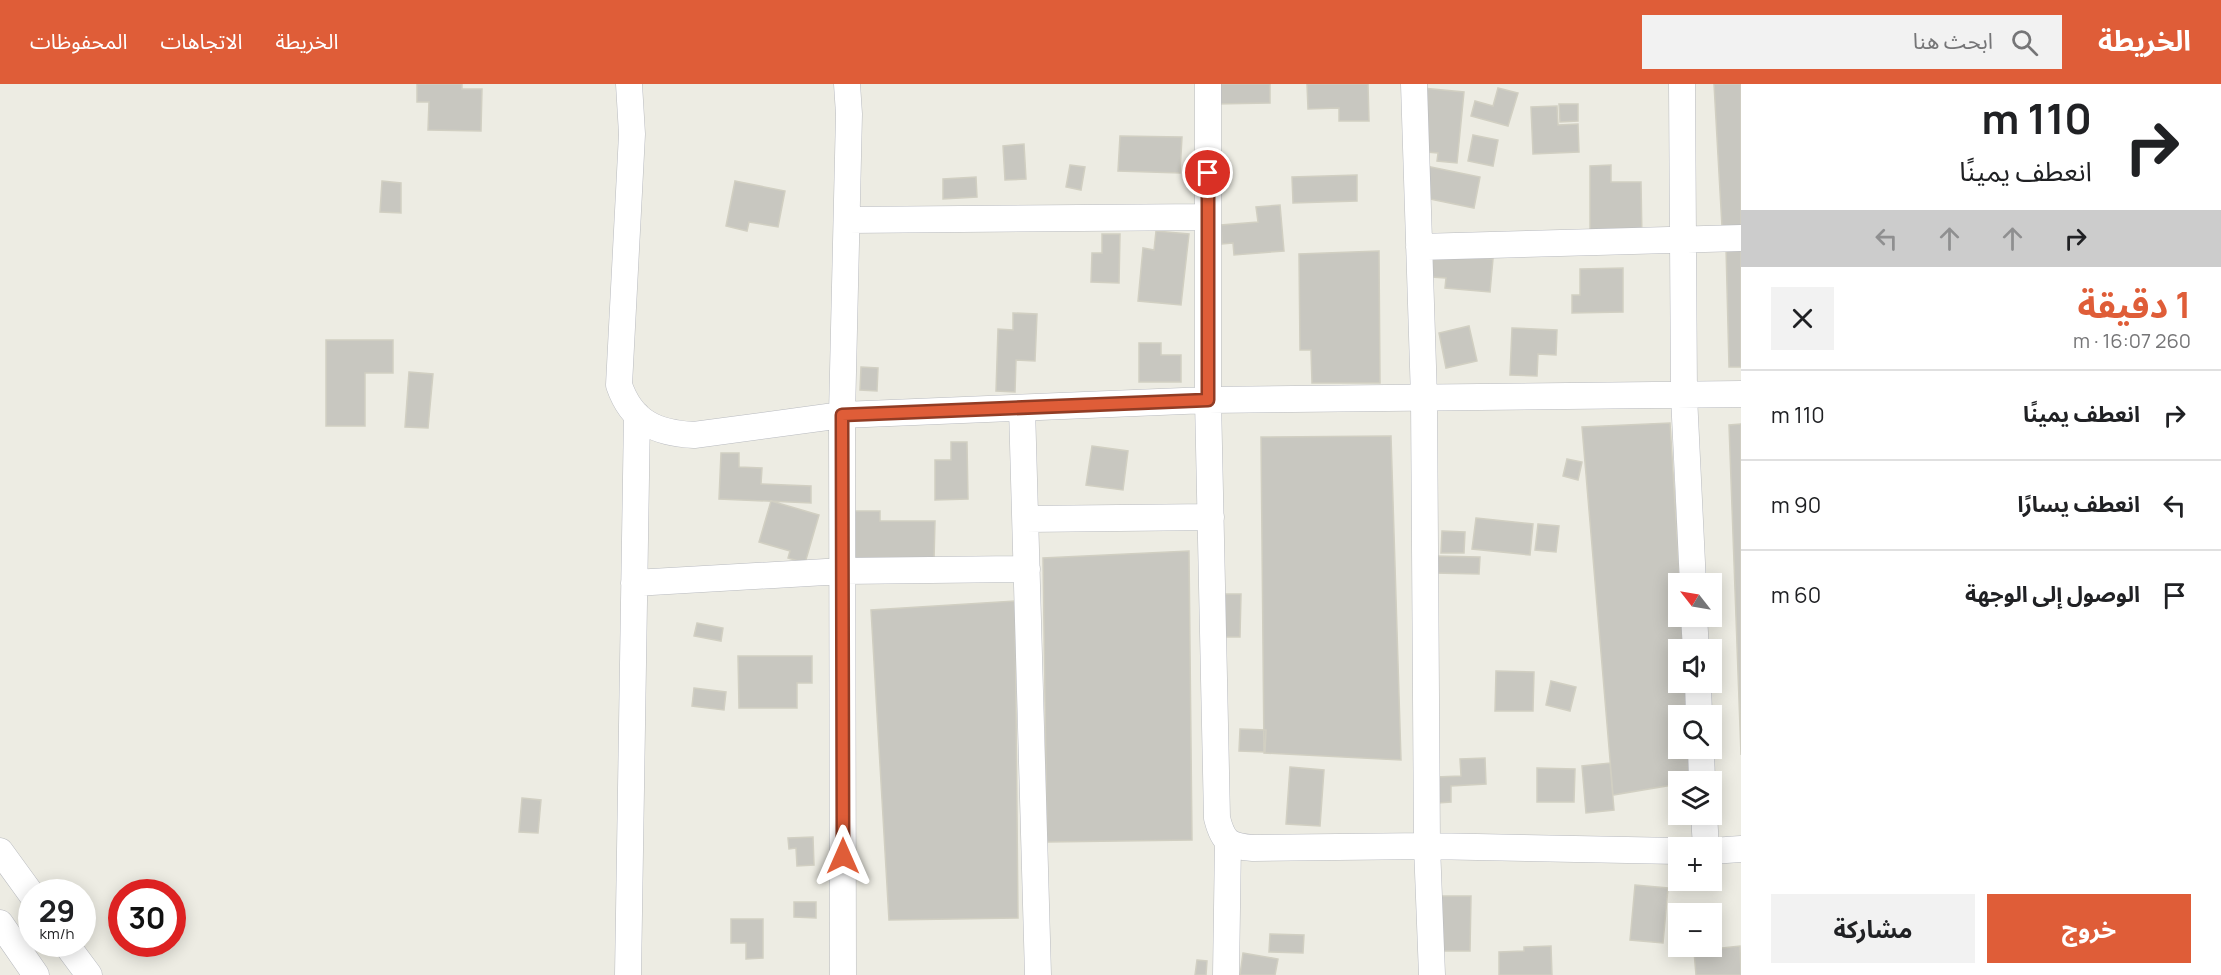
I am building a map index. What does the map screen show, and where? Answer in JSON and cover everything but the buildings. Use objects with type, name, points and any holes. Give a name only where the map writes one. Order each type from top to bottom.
[{"type":"street","points":[[628,84],[632,134],[619,384],[625,400],[637,415],[654,428],[673,434],[694,435],[842,415],[1208,400],[1741,394]]},
{"type":"street","points":[[843,975],[842,415],[848,220],[848,84]]},
{"type":"street","points":[[1208,84],[1208,400],[1217,818],[1221,832],[1228,842],[1237,847],[1253,848],[1427,846],[1668,851]]},
{"type":"street","points":[[1414,84],[1424,398],[1427,846],[1432,975]]},
{"type":"street","points":[[1682,84],[1684,396],[1692,573]]},
{"type":"street","points":[[848,220],[1208,217]]},
{"type":"street","points":[[1419,248],[1741,238]]},
{"type":"street","points":[[1022,408],[1038,975]]},
{"type":"street","points":[[628,975],[637,415]]},
{"type":"street","points":[[1026,519],[1211,517]]},
{"type":"street","points":[[634,583],[843,571],[1027,569]]},
{"type":"street","points":[[1226,975],[1228,842]]},
{"type":"street","points":[[1722,850],[1741,849]]},
{"type":"street","points":[[0,851],[20,879]]},
{"type":"street","points":[[0,923],[36,975]]},
{"type":"street","points":[[76,957],[89,975]]},
{"type":"route","points":[[843,856],[842,415],[1208,400],[1208,173]]}]
